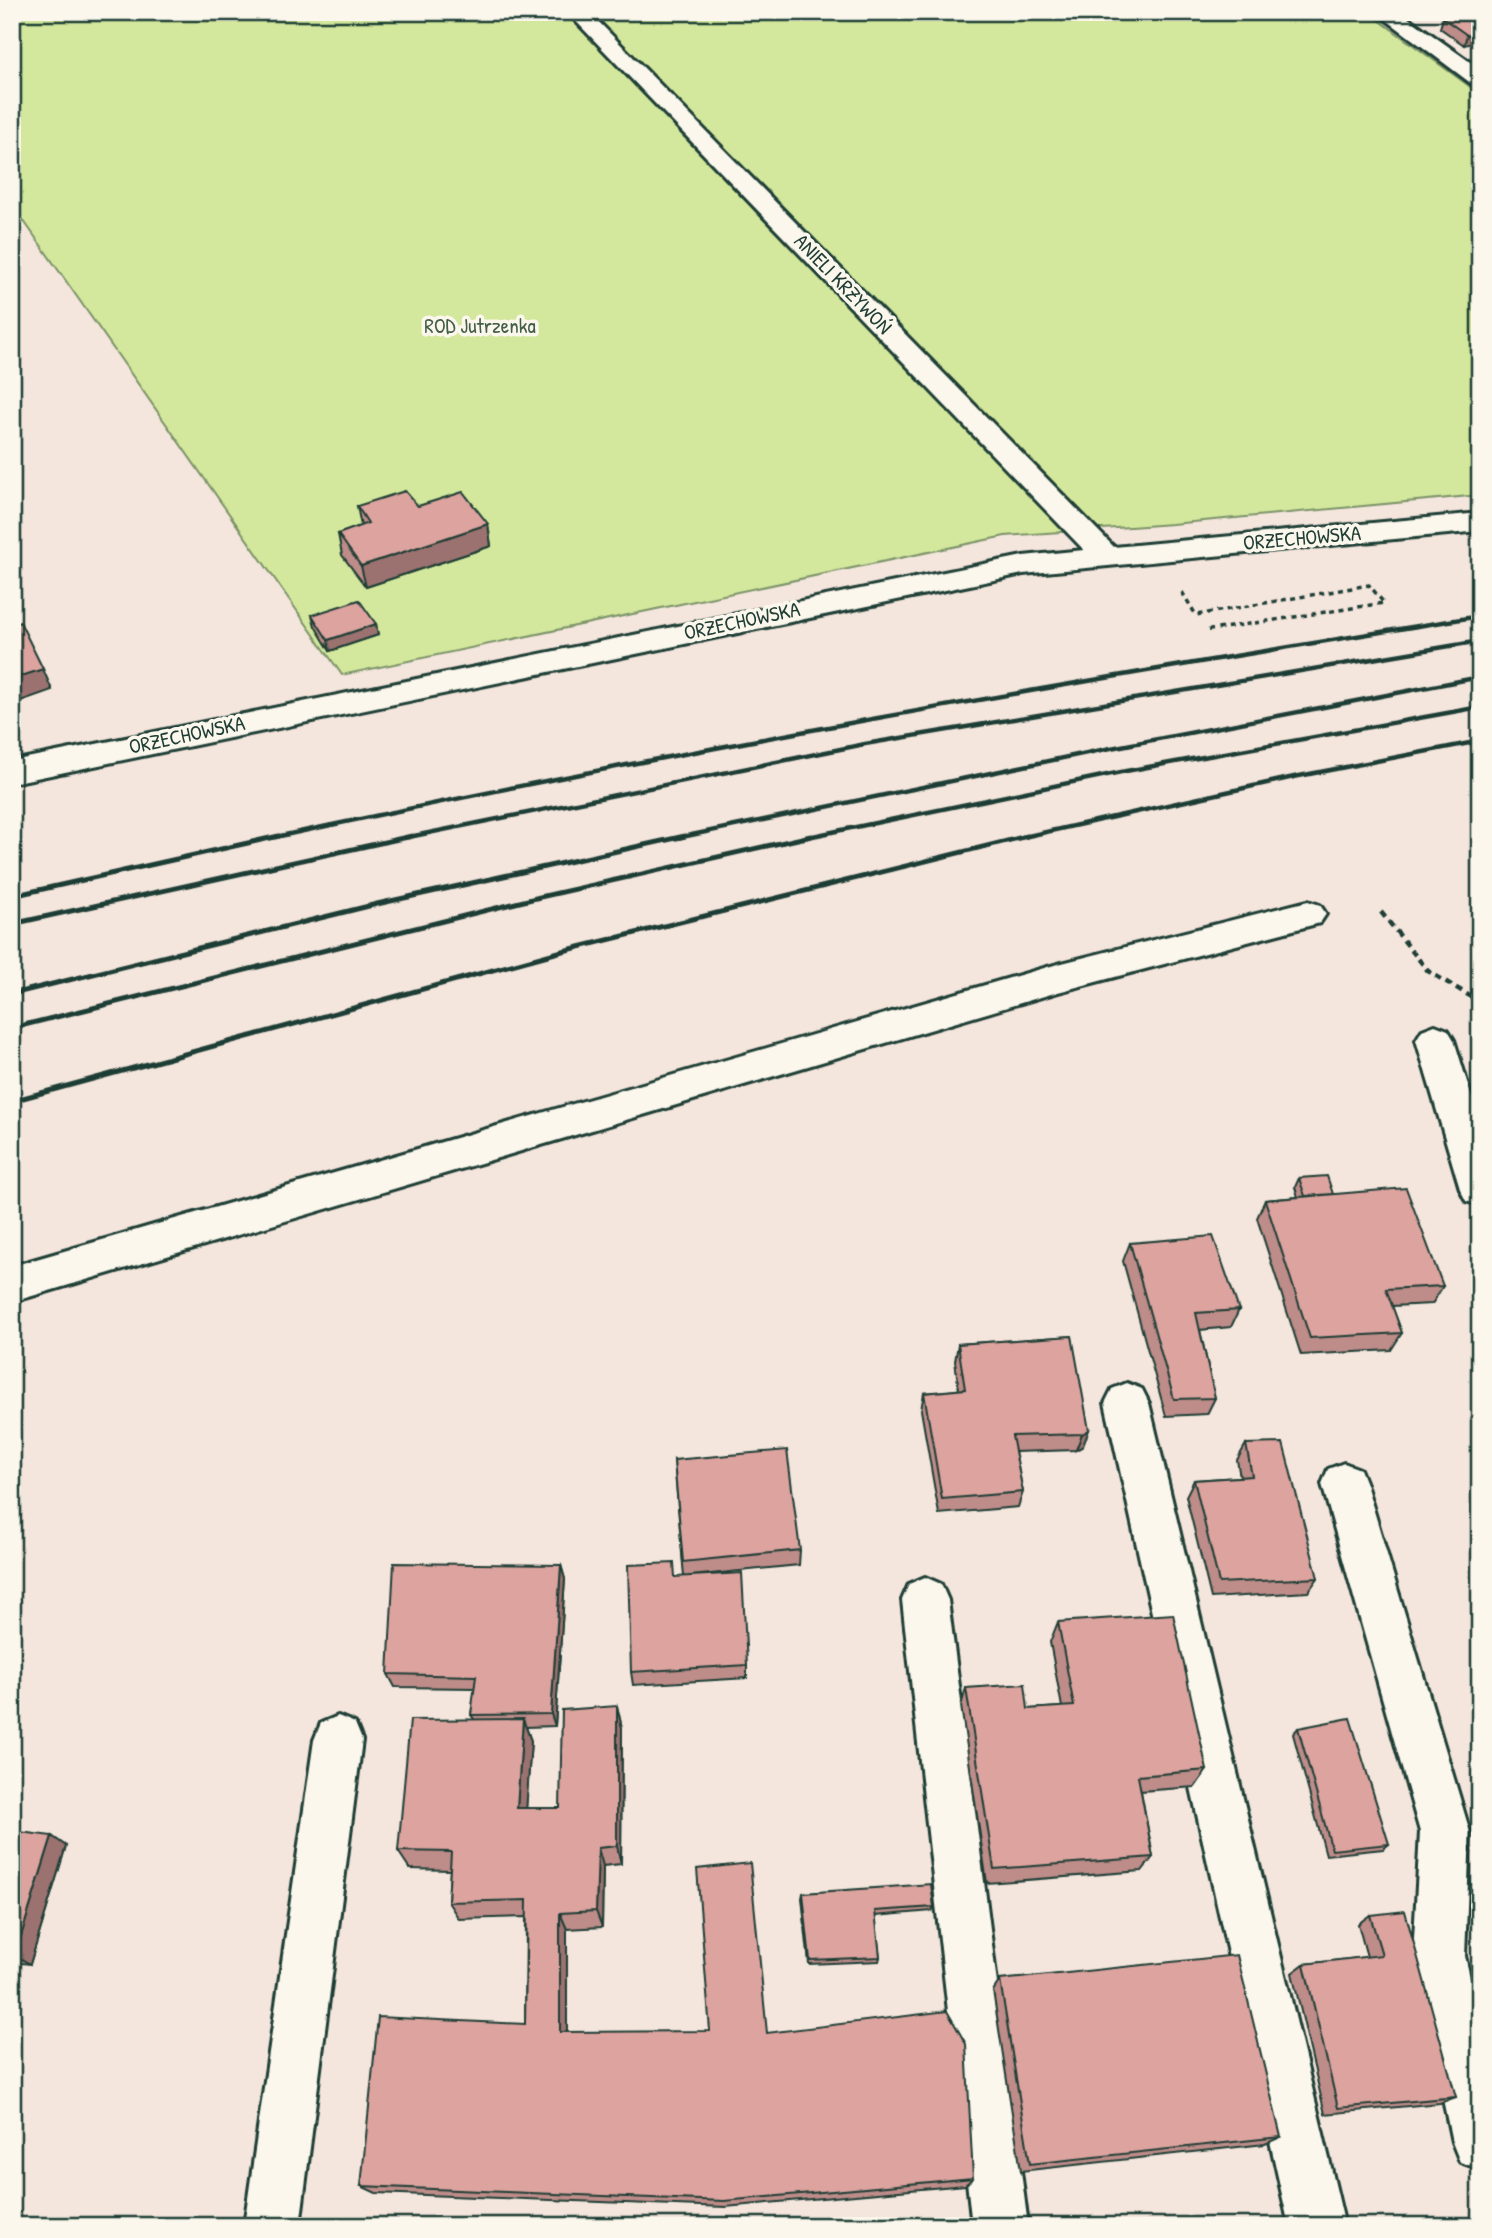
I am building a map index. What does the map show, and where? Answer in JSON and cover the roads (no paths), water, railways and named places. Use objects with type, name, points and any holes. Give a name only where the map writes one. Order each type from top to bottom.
[{"type":"street","name":"ANIELI KRZYWOŃ","points":[[577,12],[1107,557]]},
{"type":"street","points":[[1386,12],[1480,79]]},
{"type":"street","name":"ORZECHOWSKA","points":[[12,772],[889,590],[1023,565],[1480,522]]},
{"type":"street","points":[[12,1284],[1058,978],[1308,914]]},
{"type":"street","points":[[1435,1040],[1480,1189]]},
{"type":"street","points":[[1127,1403],[1317,2226]]},
{"type":"street","points":[[1344,1484],[1445,1832],[1439,1956],[1480,2142]]},
{"type":"street","points":[[925,1600],[1000,2226]]},
{"type":"street","points":[[272,2226],[338,1740]]},
{"type":"railway","points":[[271,838],[572,776],[874,719],[1480,616]]},
{"type":"railway","points":[[404,838],[865,744],[1480,641]]},
{"type":"railway","points":[[677,838],[1111,748],[1480,677]]},
{"type":"railway","points":[[803,838],[1126,771],[1480,707]]},
{"type":"railway","points":[[1019,838],[1294,777],[1480,741]]},
{"type":"railway","points":[[12,896],[279,836]]},
{"type":"railway","points":[[12,924],[412,836]]},
{"type":"railway","points":[[12,994],[377,904],[685,836]]},
{"type":"railway","points":[[12,1028],[540,897],[811,836]]},
{"type":"railway","points":[[12,1101],[559,952],[1027,836]]},
{"type":"park label","name":"ROD Jutrzenka","points":[[480,326]]}]
